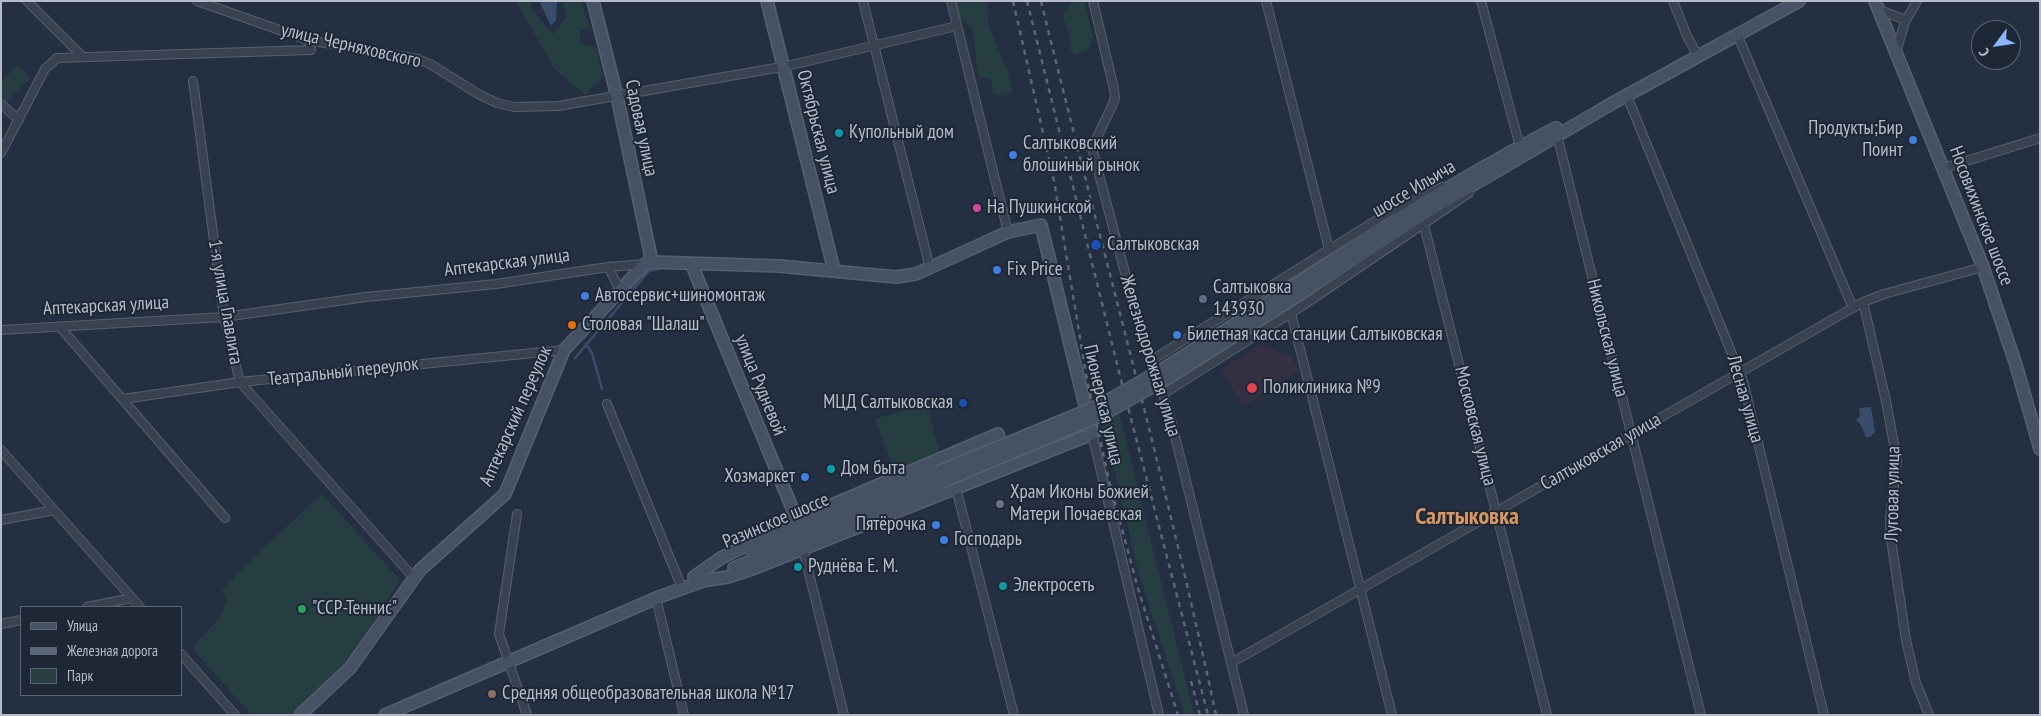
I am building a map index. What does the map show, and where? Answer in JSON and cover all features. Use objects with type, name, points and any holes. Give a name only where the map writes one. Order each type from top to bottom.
[{"type":"street","points":[[27,1],[83,57]]},
{"type":"street","name":"улица Черняховского","points":[[197,1],[308,40],[418,59],[430,64],[480,95],[497,103],[514,107],[558,106],[784,66],[957,26]]},
{"type":"street","name":"Садовая улица","points":[[593,1],[617,96],[648,263]]},
{"type":"street","name":"Октябрьская улица","points":[[768,1],[834,270]]},
{"type":"street","points":[[863,1],[930,268]]},
{"type":"street","points":[[951,1],[1008,232]]},
{"type":"street","name":"Железнодорожная улица","points":[[1094,1],[1114,89],[1114,98],[1092,148],[1137,318],[1163,394],[1244,715]]},
{"type":"street","points":[[1266,1],[1329,249]]},
{"type":"street","points":[[1481,1],[1520,147]]},
{"type":"street","points":[[1673,1],[1686,36],[1698,56]]},
{"type":"street","name":"шоссе Ильича","points":[[1246,323],[1383,228],[1484,168],[1508,159],[1557,135],[1737,34],[1800,1]]},
{"type":"street","points":[[1896,52],[1906,20],[1917,1]]},
{"type":"street","points":[[1876,4],[1906,20]]},
{"type":"street","name":"Носовихинское шоссе","points":[[1876,4],[1983,267],[2016,364],[2040,450]]},
{"type":"street","points":[[1737,34],[1853,308]]},
{"type":"street","points":[[1,153],[45,69],[57,58],[311,50],[308,40]]},
{"type":"street","name":"1-я улица Главлита","points":[[193,81],[224,317],[240,382],[414,578]]},
{"type":"street","name":"Лесная улица","points":[[1627,96],[1740,372],[1824,715]]},
{"type":"street","points":[[1,104],[19,120]]},
{"type":"street","name":"шоссе Ильича","points":[[1246,323],[1417,218],[1500,170],[1520,147],[1569,121],[1611,104]]},
{"type":"street","name":"Никольская улица","points":[[1557,135],[1701,715]]},
{"type":"street","points":[[1944,168],[2040,138]]},
{"type":"street","points":[[1152,360],[1388,213],[1420,196],[1484,168]]},
{"type":"street","points":[[1163,394],[1291,313],[1424,225],[1500,170]]},
{"type":"street","name":"Пионерская улица","points":[[1008,232],[1041,225],[1159,715]]},
{"type":"street","name":"Московская улица","points":[[1424,225],[1547,715]]},
{"type":"street","name":"Аптекарская улица","points":[[1,330],[224,317],[366,296],[496,284],[608,267],[648,263],[779,266],[896,276],[916,274],[1008,232]]},
{"type":"street","name":"Аптекарский переулок","points":[[300,715],[350,668],[420,570],[505,494],[564,350],[648,263]]},
{"type":"street","name":"улица Рудневой","points":[[691,263],[797,520]]},
{"type":"street","points":[[608,267],[620,290]]},
{"type":"street","name":"Салтыковская улица","points":[[1231,663],[1863,302],[1884,294],[1983,267]]},
{"type":"street","name":"Луговая улица","points":[[1863,302],[1895,440],[1897,461],[1890,518],[1891,539],[1906,640],[1916,683],[1930,715]]},
{"type":"street","points":[[1291,313],[1392,715]]},
{"type":"street","name":"Разинское шоссе","points":[[384,715],[658,598],[840,512],[940,477],[1100,405],[1246,323]]},
{"type":"street","points":[[60,327],[224,518]]},
{"type":"street","points":[[1181,342],[1176,352],[1178,366],[1186,372],[1200,371]]},
{"type":"street","name":"Театральный переулок","points":[[122,399],[240,382],[564,350]]},
{"type":"street","points":[[607,404],[680,583]]},
{"type":"street","points":[[1037,455],[1052,444],[1065,429],[1087,416]]},
{"type":"street","points":[[698,579],[721,558],[797,520],[998,434],[1006,468]]},
{"type":"street","points":[[698,579],[746,571],[1092,434]]},
{"type":"street","points":[[1,450],[139,606]]},
{"type":"street","points":[[947,455],[1014,715]]},
{"type":"street","points":[[1,520],[54,510]]},
{"type":"street","points":[[517,514],[499,634],[527,715]]},
{"type":"street","points":[[803,549],[844,715]]},
{"type":"street","name":"Разинское шоссе","points":[[658,598],[680,583],[698,579]]},
{"type":"street","points":[[92,606],[132,598]]},
{"type":"street","points":[[658,598],[684,715]]},
{"type":"street","points":[[1,624],[20,620]]},
{"type":"street","points":[[182,655],[235,715]]},
{"type":"shaded area","name":"Поликлиника №9","points":[[1261,344],[1291,357],[1300,370],[1244,406],[1221,370]]},
{"type":"green space","points":[[516,1],[531,1],[531,8],[553,34],[567,17],[562,1],[581,1],[590,29],[580,30],[580,45],[596,46],[603,77],[589,90],[586,96],[554,68]]},
{"type":"green space","points":[[955,1],[987,1],[989,27],[1008,72],[1011,93],[1004,96],[993,94],[991,80],[981,78],[978,75],[973,32],[970,26],[961,19]]},
{"type":"green space","points":[[1073,1],[1084,1],[1093,36],[1090,47],[1077,55],[1071,52],[1069,34],[1063,17],[1063,14]]},
{"type":"green space","points":[[18,65],[31,78],[7,102],[1,96],[1,82]]},
{"type":"green space","points":[[929,402],[931,409],[929,413],[940,455],[896,474],[875,419]]},
{"type":"green space","points":[[1119,412],[1194,715],[1185,715],[1139,574],[1111,457],[1101,424]]},
{"type":"green space","name":"\"ССР-Теннис\"","points":[[322,494],[400,580],[346,666],[290,715],[251,715],[192,648],[220,618],[227,600],[222,590],[254,557]]},
{"type":"water","points":[[539,1],[557,1],[556,20],[551,26]]},
{"type":"water","points":[[1871,407],[1875,432],[1870,437],[1866,437],[1861,425],[1856,420],[1860,416],[1859,408]]},
{"type":"waterway","points":[[575,358],[649,271],[659,269]]},
{"type":"waterway","points":[[586,344],[592,353],[602,389]]},
{"type":"railway","points":[[1013,1],[1054,181],[1087,380],[1110,485],[1139,592],[1178,715]]},
{"type":"railway","points":[[1027,1],[1122,384],[1208,715]]},
{"type":"railway","points":[[1041,1],[1154,446],[1216,715]]},
{"type":"railway","points":[[1191,681],[1200,715]]},
{"type":"place","name":"Купольный дом","points":[[839,133]]},
{"type":"place","name":"Продукты;Бир Поинт","points":[[1913,140]]},
{"type":"place","name":"Салтыковский блошиный рынок","points":[[1013,155]]},
{"type":"place","name":"На Пушкинской","points":[[977,208]]},
{"type":"place","name":"Салтыковская","points":[[1096,245]]},
{"type":"place","name":"Fix Price","points":[[997,270]]},
{"type":"place","name":"Автосервис+шиномонтаж","points":[[585,296]]},
{"type":"place","name":"Салтыковка 143930","points":[[1203,299]]},
{"type":"place","name":"Столовая \"Шалаш\"","points":[[572,325]]},
{"type":"place","name":"Билетная касса станции Салтыковская","points":[[1177,335]]},
{"type":"place","name":"Поликлиника №9","points":[[1252,388]]},
{"type":"place","name":"МЦД Салтыковская","points":[[963,403]]},
{"type":"place","name":"Дом быта","points":[[831,469]]},
{"type":"place","name":"Хозмаркет","points":[[805,477]]},
{"type":"place","name":"Храм Иконы Божией Матери Почаевская","points":[[1000,504]]},
{"type":"place","name":"Пятёрочка","points":[[936,525]]},
{"type":"place","name":"Господарь","points":[[944,540]]},
{"type":"place","name":"Руднёва Е. М.","points":[[798,567]]},
{"type":"place","name":"Электросеть","points":[[1003,586]]},
{"type":"place","name":"\"ССР-Теннис\"","points":[[302,609]]},
{"type":"place","name":"Средняя общеобразовательная школа №17","points":[[492,694]]},
{"type":"district","name":"Салтыковка","points":[[1467,517]]}]
